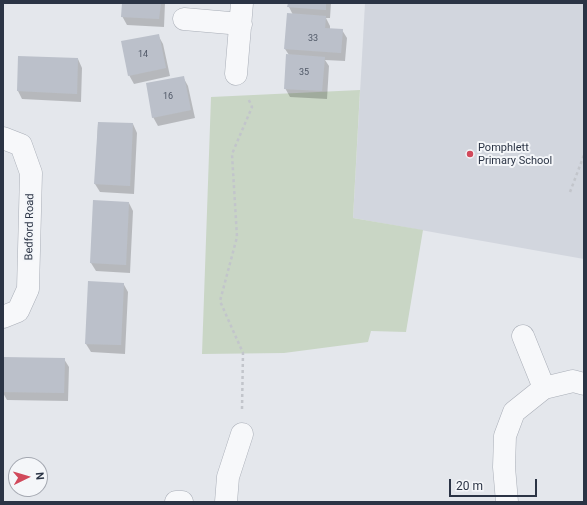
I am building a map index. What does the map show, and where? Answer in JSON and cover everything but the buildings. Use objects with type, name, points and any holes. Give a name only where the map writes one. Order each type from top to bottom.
[{"type":"street","points":[[236,74],[242,3]]},
{"type":"street","points":[[184,19],[241,24]]},
{"type":"street","name":"Bedford Road","points":[[3,138],[21,145],[31,174],[28,289],[18,311],[3,317]]},
{"type":"street","points":[[523,336],[544,388]]},
{"type":"street","points":[[507,502],[504,467],[505,436],[514,412],[544,388],[573,382],[584,384]]},
{"type":"street","points":[[226,502],[228,477],[242,434]]},
{"type":"street","points":[[176,502],[182,502]]},
{"type":"path","points":[[236,74],[252,107],[232,154],[237,237],[220,301],[243,353],[242,434]]},
{"type":"path","points":[[570,192],[584,154]]},
{"type":"shaded area","name":"Pomphlett Primary School","points":[[365,3],[584,3],[584,259],[353,218]]},
{"type":"green space","points":[[360,90],[353,218],[423,230],[406,332],[371,331],[368,342],[284,353],[202,354],[211,97]]},
{"type":"place","name":"Pomphlett Primary School","points":[[470,154]]}]
